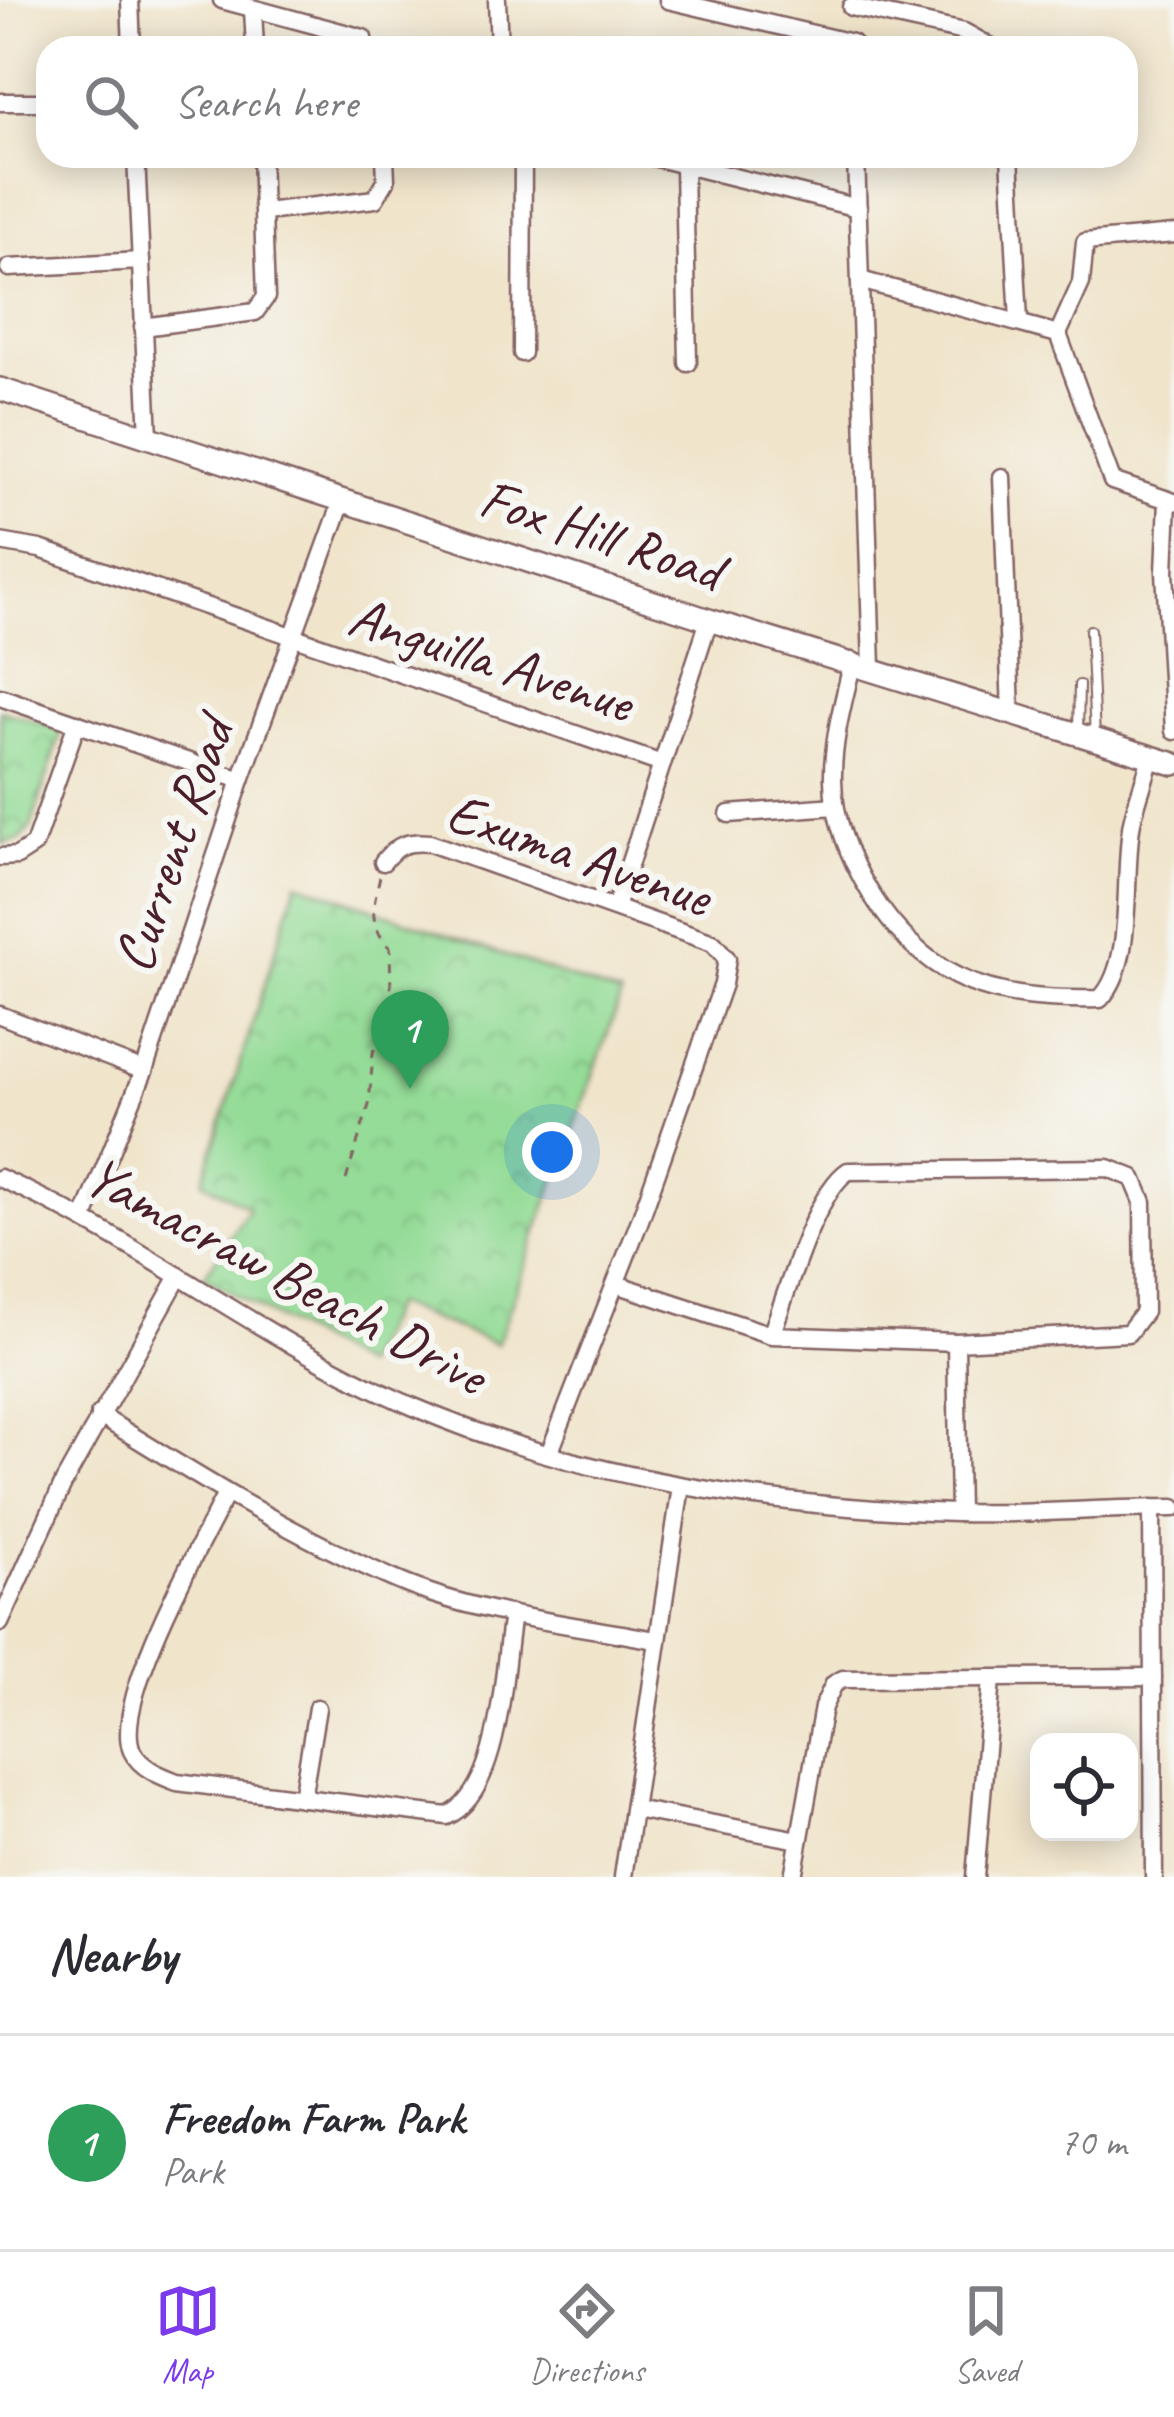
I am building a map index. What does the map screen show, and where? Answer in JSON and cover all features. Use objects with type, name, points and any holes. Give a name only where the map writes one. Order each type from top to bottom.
[{"type":"main road","name":"Fox Hill Road","points":[[0,389],[709,620],[1174,764]]},
{"type":"street","points":[[130,0],[132,36]]},
{"type":"street","points":[[222,0],[355,36]]},
{"type":"street","points":[[497,0],[498,36]]},
{"type":"street","points":[[668,0],[812,36]]},
{"type":"street","points":[[852,36],[851,4],[971,36]]},
{"type":"street","points":[[253,10],[254,36]]},
{"type":"street","points":[[0,102],[36,102]]},
{"type":"street","points":[[137,168],[149,437]]},
{"type":"street","points":[[143,327],[255,312],[266,296],[262,168]]},
{"type":"street","points":[[265,212],[375,199],[386,181],[385,168]]},
{"type":"street","points":[[522,353],[523,168]]},
{"type":"street","points":[[683,168],[688,363]]},
{"type":"street","points":[[687,168],[858,208]]},
{"type":"street","points":[[856,168],[862,664],[832,776],[835,806],[855,865],[925,955],[955,976],[997,992],[1100,999],[1118,973],[1133,820],[1151,757]]},
{"type":"street","points":[[1011,168],[1019,321]]},
{"type":"street","points":[[1174,234],[1084,242],[1081,283],[1058,334],[1112,481],[1171,501],[1165,572],[1174,731]]},
{"type":"street","points":[[9,268],[141,261]]},
{"type":"street","points":[[860,280],[1058,334]]},
{"type":"street","points":[[1002,476],[1011,712]]},
{"type":"street","name":"Current Road","points":[[84,1218],[144,1071],[241,780],[343,499]]},
{"type":"street","name":"Anguilla Avenue","points":[[0,542],[40,549],[291,640],[662,764]]},
{"type":"street","points":[[616,905],[709,620]]},
{"type":"street","points":[[0,697],[241,780]]},
{"type":"street","points":[[0,856],[17,856],[34,845],[77,723]]},
{"type":"street","points":[[729,814],[835,806]]},
{"type":"street","name":"Exuma Avenue","points":[[383,862],[394,849],[410,842],[430,842],[616,905],[712,943],[727,958],[723,984],[616,1284],[549,1454]]},
{"type":"street","points":[[0,1015],[144,1071]]},
{"type":"street","points":[[616,1284],[771,1335],[956,1342],[1101,1337],[1136,1329],[1145,1303],[1142,1202],[1133,1178],[1108,1168],[848,1171],[835,1183],[817,1216],[771,1335]]},
{"type":"street","name":"Yamacraw Beach Drive","points":[[0,1178],[84,1218],[413,1407],[549,1454],[681,1486],[801,1504],[959,1513],[1174,1508]]},
{"type":"street","points":[[0,1623],[99,1415],[179,1276]]},
{"type":"street","points":[[956,1342],[959,1513]]},
{"type":"street","points":[[99,1415],[226,1494],[399,1582],[512,1614],[656,1640]]},
{"type":"street","points":[[623,1877],[681,1486]]},
{"type":"street","points":[[226,1494],[146,1662],[127,1730],[133,1755],[152,1772],[177,1782],[447,1816],[475,1798],[485,1773],[512,1614]]},
{"type":"street","points":[[1152,1508],[1154,1877]]},
{"type":"street","points":[[793,1877],[823,1707],[834,1684],[843,1679],[1153,1677]]},
{"type":"street","points":[[976,1877],[992,1679]]},
{"type":"street","points":[[302,1798],[317,1708]]},
{"type":"street","points":[[634,1809],[799,1840]]},
{"type":"lane","points":[[1086,736],[1090,630]]},
{"type":"lane","points":[[1079,685],[1086,736]]},
{"type":"path","points":[[346,1180],[369,1106],[373,1053],[392,994],[390,948],[374,931],[371,914],[383,862]]},
{"type":"green space","points":[[0,710],[62,730],[31,827],[20,840],[2,844]]},
{"type":"green space","points":[[297,882],[621,996],[497,1344],[393,1304],[363,1367],[204,1277],[249,1208],[203,1181]]},
{"type":"place","name":"Freedom Farm Park","points":[[410,1089]]}]
